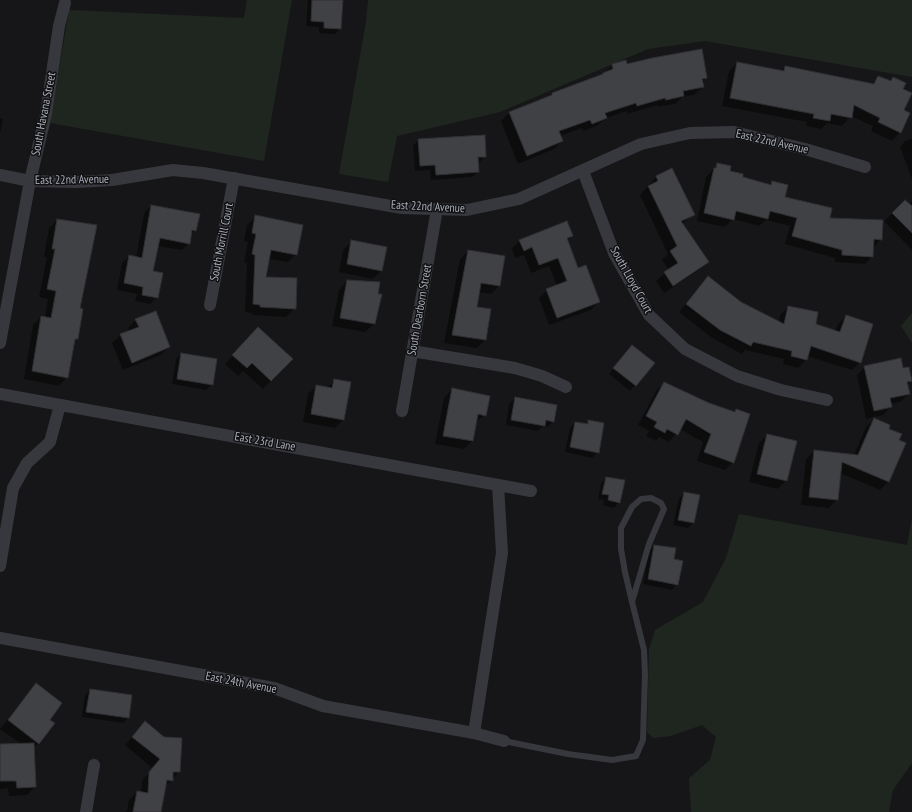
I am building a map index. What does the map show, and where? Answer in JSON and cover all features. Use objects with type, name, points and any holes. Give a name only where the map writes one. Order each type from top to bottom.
[{"type":"street","name":"South Havana Street","points":[[0,343],[30,181],[46,114],[59,26],[65,3]]},
{"type":"street","name":"East 22nd Avenue","points":[[0,175],[30,181],[77,182],[112,180],[173,170],[234,178],[402,208],[467,210],[519,199],[641,144],[690,133],[734,132],[805,149],[865,167]]},
{"type":"street","name":"South Lloyd Court","points":[[583,171],[614,253],[649,315],[685,349],[737,376],[782,390],[827,400]]},
{"type":"street","name":"South Morrill Court","points":[[210,305],[234,178]]},
{"type":"street","name":"South Dearborn Street","points":[[402,411],[437,209]]},
{"type":"street","points":[[412,351],[515,368],[542,376],[566,387]]},
{"type":"street","name":"East 23rd Lane","points":[[0,394],[531,491]]},
{"type":"street","points":[[0,566],[13,488],[27,463],[50,442],[60,405]]},
{"type":"street","points":[[474,733],[502,553],[498,485]]},
{"type":"street","name":"East 24th Avenue","points":[[0,638],[274,688],[323,706],[474,733],[504,741]]},
{"type":"street","points":[[86,812],[94,765]]},
{"type":"lane","points":[[504,741],[568,754],[612,760],[636,756],[643,740],[645,675],[644,650],[632,602],[621,549],[621,528],[632,507],[641,499],[651,498],[661,503],[664,509],[649,544],[632,602]]},
{"type":"shaded area","points":[[247,0],[292,0],[264,161],[50,123],[69,10],[244,18]]},
{"type":"shaded area","points":[[368,0],[912,0],[912,77],[705,41],[648,49],[500,112],[397,136],[388,182],[339,174],[366,22]]},
{"type":"shaded area","points":[[912,313],[912,343],[901,326]]},
{"type":"shaded area","points":[[739,514],[907,545],[912,519],[912,763],[893,790],[889,812],[691,812],[689,778],[710,760],[716,737],[702,725],[671,736],[653,738],[647,732],[649,649],[655,630],[703,602],[726,558]]},
{"type":"building","points":[[312,0],[343,0],[341,29],[324,28],[324,22],[311,21]]},
{"type":"building","points":[[702,49],[707,78],[702,79],[704,87],[683,91],[684,96],[666,100],[665,98],[637,106],[636,103],[605,113],[607,118],[592,124],[590,120],[559,131],[563,141],[527,156],[509,112],[552,95],[552,93],[603,74],[613,69],[612,64],[626,60],[627,64]]},
{"type":"building","points":[[737,62],[784,71],[785,66],[874,84],[878,76],[891,81],[893,77],[906,83],[903,89],[912,93],[904,110],[910,113],[901,133],[878,122],[880,118],[854,105],[852,118],[831,114],[830,121],[813,118],[814,114],[730,98]]},
{"type":"building","points":[[485,135],[486,157],[478,157],[479,172],[436,175],[435,165],[420,166],[418,139]]},
{"type":"building","points":[[717,163],[731,166],[730,171],[743,174],[743,177],[771,185],[772,181],[788,185],[785,197],[832,208],[830,218],[883,220],[882,240],[874,239],[873,257],[842,255],[842,250],[792,236],[797,218],[770,211],[768,219],[736,211],[734,220],[704,213],[714,168],[716,168]]},
{"type":"building","points":[[672,168],[695,215],[681,221],[709,262],[673,286],[664,272],[678,263],[670,251],[677,246],[648,186],[658,181],[656,176]]},
{"type":"building","points":[[905,200],[912,206],[912,233],[892,213]]},
{"type":"building","points":[[151,205],[200,214],[196,231],[192,230],[190,244],[160,238],[153,271],[163,273],[158,298],[142,295],[143,287],[124,283],[129,255],[142,258]]},
{"type":"building","points":[[255,215],[303,225],[297,255],[271,250],[266,277],[297,278],[296,309],[260,307],[260,305],[253,304],[255,255],[252,254],[256,234],[252,233]]},
{"type":"building","points":[[57,219],[97,225],[80,308],[83,309],[78,339],[75,339],[68,378],[32,371],[41,316],[51,318],[56,291],[47,289],[55,249],[52,249]]},
{"type":"building","points":[[567,221],[573,236],[567,238],[578,268],[586,265],[600,302],[557,318],[546,289],[567,281],[558,258],[539,265],[532,247],[524,251],[519,240]]},
{"type":"building","points":[[351,240],[387,247],[382,271],[347,264]]},
{"type":"building","points":[[468,250],[505,256],[500,286],[481,283],[477,307],[491,309],[486,340],[452,335]]},
{"type":"building","points":[[708,276],[741,302],[784,324],[788,306],[818,312],[816,324],[840,332],[846,315],[873,324],[861,363],[811,346],[807,360],[791,356],[792,351],[753,342],[751,346],[720,330],[686,304]]},
{"type":"building","points":[[347,280],[380,282],[378,294],[382,294],[375,324],[340,318]]},
{"type":"building","points":[[156,311],[170,347],[132,363],[120,334],[139,327],[135,319]]},
{"type":"building","points":[[258,327],[293,359],[271,381],[252,363],[247,368],[232,355]]},
{"type":"building","points":[[632,345],[655,363],[636,386],[613,368]]},
{"type":"building","points":[[181,353],[217,359],[213,385],[177,379]]},
{"type":"building","points":[[901,358],[903,368],[909,367],[912,381],[907,382],[910,394],[890,398],[892,407],[874,411],[864,366]]},
{"type":"building","points":[[334,379],[351,382],[344,420],[311,414],[316,385],[332,388]]},
{"type":"building","points":[[664,382],[709,403],[735,412],[736,409],[750,414],[734,463],[704,452],[711,434],[686,419],[678,435],[667,429],[665,433],[654,427],[657,422],[646,416]]},
{"type":"building","points":[[452,388],[490,396],[486,416],[478,414],[473,441],[443,436]]},
{"type":"building","points":[[515,397],[557,405],[554,422],[546,420],[545,426],[511,420]]},
{"type":"building","points":[[874,418],[890,425],[889,429],[902,434],[899,440],[906,443],[889,482],[842,462],[838,500],[809,497],[814,450],[858,455]]},
{"type":"building","points":[[588,420],[604,423],[599,453],[570,447],[575,422],[588,424]]},
{"type":"building","points":[[767,434],[797,441],[787,481],[757,474]]},
{"type":"building","points":[[606,477],[625,480],[620,503],[608,500],[609,495],[602,494]]},
{"type":"building","points":[[684,492],[700,495],[694,523],[678,520]]},
{"type":"building","points":[[654,545],[676,548],[674,559],[683,561],[678,585],[648,579]]},
{"type":"building","points":[[36,683],[62,703],[50,720],[55,723],[39,744],[8,720]]},
{"type":"building","points":[[90,689],[132,695],[129,718],[86,712]]},
{"type":"building","points":[[145,721],[164,737],[182,738],[180,772],[173,772],[173,781],[167,780],[161,812],[133,812],[137,791],[148,793],[149,772],[160,759],[132,737]]},
{"type":"building","points":[[34,743],[36,787],[17,788],[16,781],[0,781],[0,744]]}]
